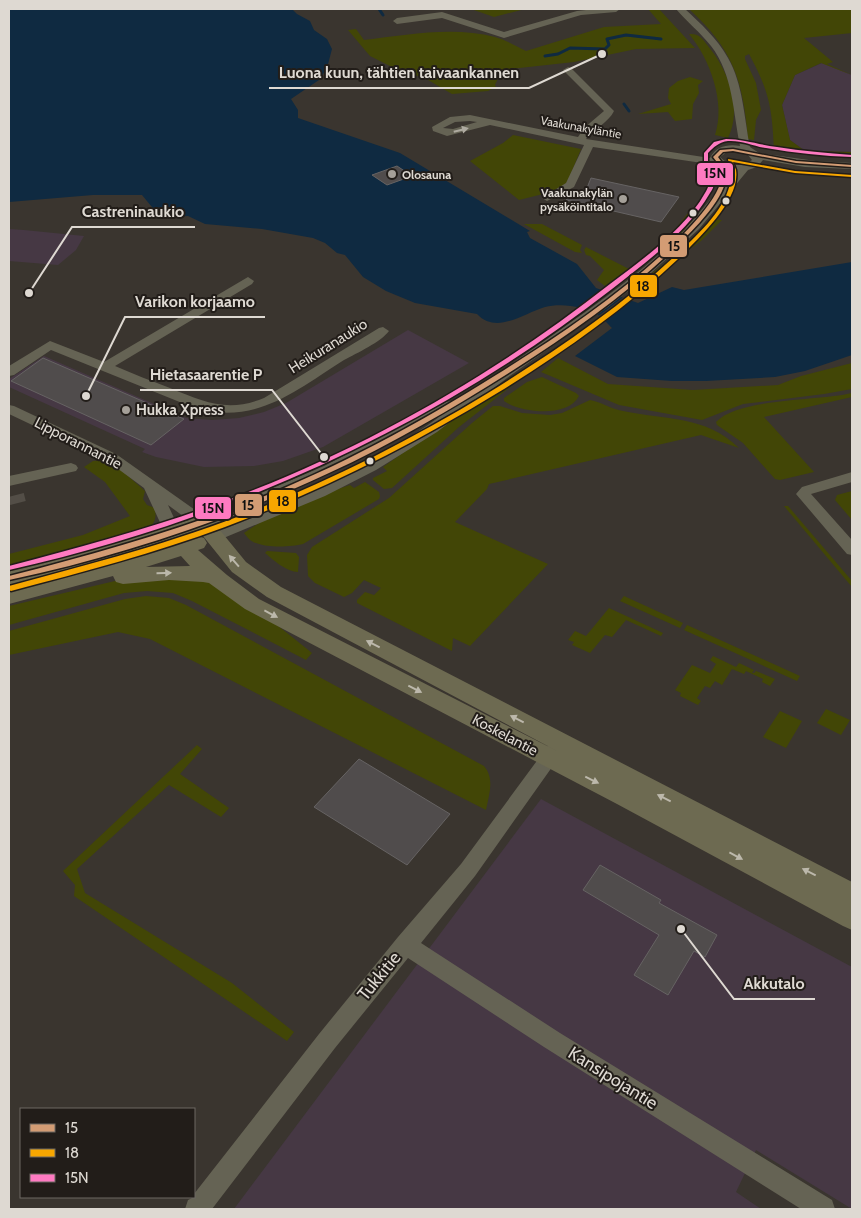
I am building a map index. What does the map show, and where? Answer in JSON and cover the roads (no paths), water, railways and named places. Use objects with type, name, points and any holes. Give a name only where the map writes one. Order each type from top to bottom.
[{"type":"main road","points":[[29,592],[208,530]]},
{"type":"main road","name":"Koskelantie","points":[[208,530],[239,567],[274,592],[554,750],[626,797],[851,908]]},
{"type":"main road","points":[[9,578],[178,540]]},
{"type":"main road","name":"Koskelantie","points":[[178,540],[216,578],[252,604],[554,750]]},
{"type":"main road","points":[[9,597],[106,578],[146,574],[186,572],[200,573],[216,578]]},
{"type":"street","points":[[397,21],[442,15],[504,36],[580,14],[616,9]]},
{"type":"street","points":[[208,530],[295,503],[368,469],[447,419],[500,377],[572,327],[662,259],[707,213],[720,194],[746,168],[756,164],[758,161],[745,147],[736,93],[728,67],[710,38],[680,9]]},
{"type":"street","points":[[547,198],[570,185],[588,130],[608,114],[609,111],[568,70]]},
{"type":"street","points":[[720,194],[725,175],[721,157],[733,140],[740,121]]},
{"type":"street","name":"Vaakunakyläntie","points":[[490,122],[585,142],[667,153],[721,157]]},
{"type":"street","points":[[721,157],[740,149],[753,154],[814,164],[852,166]]},
{"type":"street","points":[[721,157],[746,168],[814,164]]},
{"type":"street","points":[[105,367],[248,281]]},
{"type":"street","name":"Heikuranaukio","points":[[9,372],[50,345],[202,406],[218,410],[236,410],[269,402],[383,331]]},
{"type":"street","name":"Lipporannantie","points":[[9,409],[112,457],[208,530]]},
{"type":"street","points":[[13,486],[71,468]]},
{"type":"street","points":[[852,477],[807,490],[803,494],[852,550]]},
{"type":"street","name":"Lipporannantie","points":[[145,481],[159,501],[178,540]]},
{"type":"street","name":"Tukkitie","points":[[197,1209],[327,1041],[405,944],[468,870],[554,750]]},
{"type":"street","name":"Kansipojantie","points":[[405,944],[552,1040],[823,1209]]},
{"type":"water","points":[[9,9],[292,9],[310,21],[314,30],[327,39],[332,49],[327,68],[319,80],[291,99],[298,110],[298,118],[400,153],[530,231],[527,232],[530,238],[577,264],[596,288],[638,303],[672,287],[684,290],[852,262],[852,355],[805,371],[775,377],[672,381],[617,377],[575,356],[612,328],[600,316],[586,309],[572,306],[551,306],[511,321],[493,323],[477,314],[415,303],[386,291],[363,277],[345,255],[337,253],[325,243],[313,238],[262,229],[205,224],[188,216],[161,218],[142,195],[93,195],[9,202]]},
{"type":"waterway","points":[[379,9],[383,15]]},
{"type":"waterway","points":[[545,56],[558,54],[570,48],[605,49],[609,45],[607,39],[626,35],[661,39]]},
{"type":"waterway","points":[[624,104],[629,111]]},
{"type":"tunnel","points":[[16,495],[18,503]]},
{"type":"place","name":"Luona kuun, tähtien taivaankannen","points":[[602,54]]},
{"type":"place","name":"Olosauna","points":[[392,174]]},
{"type":"place","name":"Vaakunakylän pysäköintitalo","points":[[623,199]]},
{"type":"place","name":"Castreninaukio","points":[[29,293]]},
{"type":"place","name":"Varikon korjaamo","points":[[86,396]]},
{"type":"place","name":"Hukka Xpress","points":[[126,410]]},
{"type":"place","name":"Hietasaarentie P","points":[[324,457]]},
{"type":"place","name":"Akkutalo","points":[[681,929]]}]
